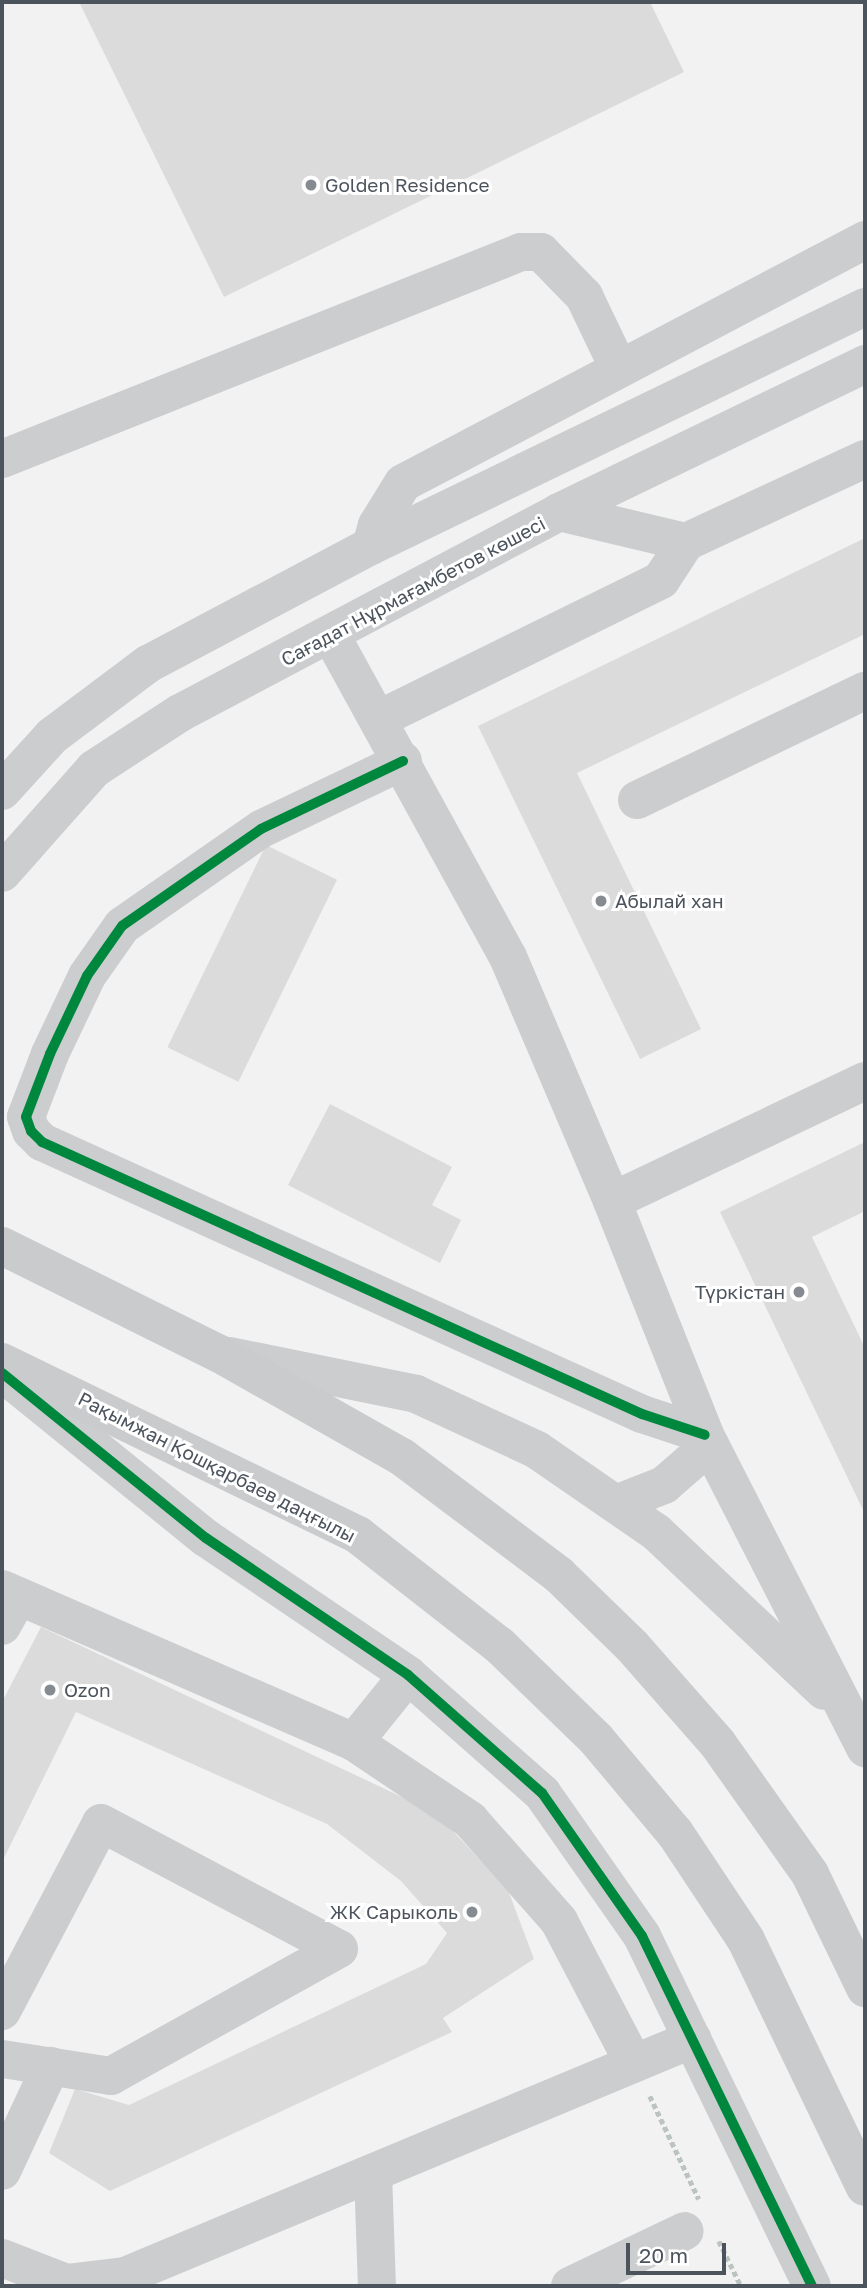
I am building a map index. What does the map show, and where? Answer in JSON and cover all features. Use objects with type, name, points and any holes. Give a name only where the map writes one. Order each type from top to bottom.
[{"type":"main road","points":[[2,1246],[220,1354],[402,1457],[559,1575],[632,1646],[718,1744],[810,1874],[865,1988]]},
{"type":"main road","name":"Рақымжан Қошқарбаев даңғылы","points":[[2,1362],[358,1535],[528,1673],[596,1738],[675,1833],[738,1929],[865,2187]]},
{"type":"street","points":[[371,546],[377,525],[403,483],[865,240]]},
{"type":"street","points":[[2,459],[520,253],[541,252],[584,296],[618,368]]},
{"type":"street","points":[[2,792],[52,736],[148,664],[371,546],[865,307]]},
{"type":"street","name":"Сағадат Нұрмағамбетов көшесі","points":[[2,873],[94,769],[180,713],[332,637],[559,512],[865,364]]},
{"type":"street","points":[[381,718],[662,580],[686,542],[865,459]]},
{"type":"street","points":[[559,512],[686,542]]},
{"type":"street","points":[[332,637],[381,718],[508,957],[612,1201],[707,1440],[865,1748]]},
{"type":"street","points":[[637,800],[865,691]]},
{"type":"street","points":[[403,761],[261,829],[122,926],[87,976],[50,1054],[26,1117],[31,1131],[42,1142],[642,1414],[707,1440]]},
{"type":"street","points":[[612,1201],[865,1081]]},
{"type":"street","points":[[220,1354],[416,1394],[537,1450],[616,1504],[712,1580],[827,1693],[865,1754]]},
{"type":"street","points":[[2,1373],[206,1538],[408,1675],[542,1793],[642,1936],[812,2286]]},
{"type":"street","points":[[616,1504],[664,1485],[707,1440]]},
{"type":"street","points":[[7,1604],[354,1742],[470,1820],[559,1921],[634,2064]]},
{"type":"street","points":[[354,1742],[408,1675]]},
{"type":"street","points":[[2,2011],[101,1823],[339,1949],[111,2076],[2,2059]]},
{"type":"street","points":[[2,2258],[69,2285],[125,2276],[693,2039]]},
{"type":"street","points":[[2,2171],[51,2066]]},
{"type":"street","points":[[373,2173],[383,2284]]},
{"type":"street","points":[[570,2286],[701,2223]]},
{"type":"path","points":[[634,2064],[701,2223],[741,2286]]},
{"type":"building","name":"Golden Residence","points":[[79,2],[650,2],[684,72],[224,297]]},
{"type":"building","name":"Абылай хан","points":[[865,538],[865,634],[577,773],[701,1029],[640,1059],[478,726]]},
{"type":"building","points":[[266,845],[337,880],[238,1082],[167,1047]]},
{"type":"building","points":[[330,1104],[452,1167],[432,1205],[461,1220],[440,1263],[288,1185]]},
{"type":"building","name":"Түркістан","points":[[865,1142],[865,1211],[812,1237],[865,1348],[865,1514],[720,1212]]},
{"type":"building","name":"ЖК Сарыколь","points":[[41,1627],[436,1813],[508,1890],[534,1959],[443,2018],[452,2032],[110,2191],[49,2153],[75,2089],[129,2105],[426,1964],[447,1933],[401,1881],[327,1824],[76,1712],[2,1862],[2,1702]]},
{"type":"cycle path","points":[[403,761],[261,829],[122,926],[87,976],[50,1054],[26,1117],[31,1131],[42,1142],[642,1414],[705,1435]]},
{"type":"cycle path","points":[[2,1373],[206,1538],[408,1675],[542,1793],[642,1936],[812,2286]]},
{"type":"place","name":"Golden Residence","points":[[311,185]]},
{"type":"place","name":"Абылай хан","points":[[601,901]]},
{"type":"place","name":"Түркістан","points":[[799,1292]]},
{"type":"place","name":"Ozon","points":[[50,1690]]},
{"type":"place","name":"ЖК Сарыколь","points":[[472,1912]]}]
